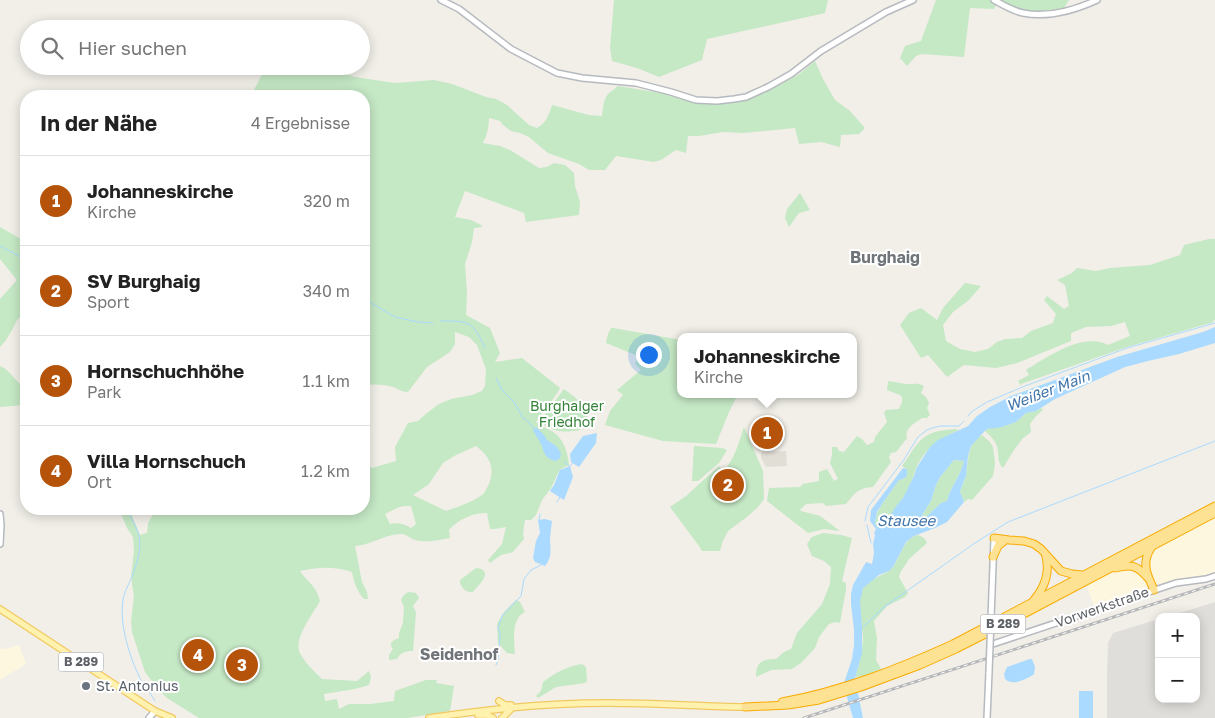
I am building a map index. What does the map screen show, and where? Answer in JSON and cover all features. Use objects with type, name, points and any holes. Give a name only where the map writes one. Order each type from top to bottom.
[{"type":"highway","name":"B 289","points":[[952,647],[1215,506]]},
{"type":"highway","name":"B 289","points":[[745,707],[762,706],[839,692],[903,669],[952,647],[1103,572],[1215,513]]},
{"type":"highway","points":[[994,540],[1024,541],[1034,544],[1061,571],[1085,575]]},
{"type":"highway","points":[[993,557],[998,546],[1006,541]]},
{"type":"highway","points":[[1152,546],[1145,560],[1148,578],[1154,590]]},
{"type":"highway","points":[[1032,603],[1041,592],[1046,578],[1047,562],[1045,554]]},
{"type":"highway","points":[[1103,572],[1131,566],[1139,569],[1148,578]]},
{"type":"main road","name":"B 289","points":[[0,609],[155,711],[172,718]]},
{"type":"main road","points":[[499,700],[505,705],[513,705],[515,708],[502,718]]},
{"type":"main road","name":"B 289","points":[[429,718],[515,708],[607,703],[745,707]]},
{"type":"main road","points":[[456,714],[486,714],[493,718]]},
{"type":"street","points":[[442,0],[465,14],[511,49],[557,73],[582,78],[636,83],[696,100],[717,101],[746,97],[768,87],[791,74],[822,50],[886,12],[913,0]]},
{"type":"street","points":[[994,0],[1023,13],[1039,14],[1060,12],[1085,6],[1097,0]]},
{"type":"street","points":[[0,514],[0,544]]},
{"type":"street","points":[[987,718],[994,540]]},
{"type":"street","name":"Vorwerkstraße","points":[[990,645],[1176,583],[1215,576]]},
{"type":"street","points":[[148,718],[155,711]]},
{"type":"shaded area","points":[[786,451],[787,466],[766,467],[761,458],[761,452]]},
{"type":"shaded area","points":[[1215,517],[1215,574],[1156,584],[1148,570],[1148,554]]},
{"type":"shaded area","points":[[1119,568],[1138,569],[1149,584],[1148,587],[1142,592],[1095,608],[1086,585]]},
{"type":"shaded area","points":[[1215,602],[1215,718],[1107,718],[1108,643],[1113,633],[1155,620],[1155,703],[1200,703],[1200,613],[1180,613]]},
{"type":"shaded area","points":[[19,645],[26,664],[0,680],[0,649]]},
{"type":"green space","points":[[614,0],[828,0],[825,13],[707,39],[702,60],[659,77],[612,61],[610,48]]},
{"type":"green space","points":[[936,0],[998,0],[994,9],[970,8],[964,57],[922,54],[916,56],[907,66],[900,58],[905,46],[921,41]]},
{"type":"green space","points":[[998,0],[1069,0],[1064,8],[1041,12],[1024,12]]},
{"type":"green space","points":[[815,61],[835,100],[850,111],[865,128],[859,134],[841,135],[840,147],[821,142],[799,144],[795,128],[688,136],[686,153],[676,150],[661,160],[654,162],[616,156],[605,170],[589,170],[579,164],[548,153],[529,137],[511,131],[500,121],[489,118],[488,131],[483,143],[510,150],[539,168],[547,167],[554,163],[565,165],[574,173],[575,186],[580,202],[579,215],[526,222],[524,213],[465,191],[455,217],[471,220],[483,226],[474,228],[465,264],[466,315],[490,328],[500,353],[495,362],[522,358],[560,388],[536,422],[560,438],[566,449],[569,465],[561,469],[557,475],[551,488],[542,500],[536,515],[531,520],[525,520],[524,539],[513,552],[501,555],[490,563],[488,560],[502,544],[506,527],[490,529],[487,513],[481,513],[466,517],[457,523],[449,530],[450,538],[424,541],[415,540],[403,534],[395,534],[367,544],[355,546],[362,582],[368,599],[364,599],[359,593],[352,572],[326,568],[300,571],[314,588],[320,601],[301,635],[299,649],[303,658],[322,679],[357,681],[369,671],[371,677],[369,685],[324,694],[325,701],[337,699],[339,709],[349,704],[394,701],[395,691],[426,680],[437,680],[436,683],[454,686],[450,711],[407,718],[199,718],[167,698],[145,672],[132,632],[131,622],[134,596],[131,577],[134,551],[133,537],[122,515],[132,515],[140,535],[147,533],[148,523],[153,515],[370,515],[370,466],[372,468],[396,461],[395,447],[408,423],[418,421],[439,404],[451,399],[472,395],[482,391],[485,386],[486,369],[477,345],[469,337],[455,332],[455,344],[450,352],[427,367],[408,392],[386,385],[370,384],[370,90],[254,90],[262,75],[349,75],[395,83],[434,80],[496,99],[507,105],[529,125],[537,128],[547,118],[552,105],[589,115],[602,116],[606,96],[618,86],[661,93],[695,103],[745,100],[757,96],[798,75]],"holes":[[[476,446],[488,459],[491,469],[488,486],[482,495],[469,503],[446,511],[413,495],[429,484],[443,463]],[[403,506],[411,506],[416,524],[411,528],[401,524],[390,524],[385,514]]]},
{"type":"green space","points":[[800,193],[810,210],[799,213],[789,227],[785,218],[787,209]]},
{"type":"green space","points":[[0,227],[20,239],[20,317],[0,347],[0,299],[17,280],[0,259]]},
{"type":"green space","points":[[1215,239],[1215,320],[1212,321],[1214,322],[1127,347],[1021,384],[1021,386],[1018,381],[1029,375],[1026,370],[1055,353],[1076,344],[1098,342],[1108,345],[1130,336],[1125,322],[1111,326],[1086,327],[1071,333],[1071,341],[1017,363],[996,368],[964,365],[947,377],[928,355],[921,358],[900,325],[909,313],[921,308],[937,320],[943,308],[965,283],[981,286],[969,300],[953,312],[943,325],[946,341],[960,349],[975,352],[988,349],[997,342],[1005,339],[1022,338],[1031,331],[1053,323],[1056,314],[1044,300],[1047,296],[1064,309],[1069,306],[1065,285],[1057,280],[1072,273],[1077,268],[1096,271],[1150,265],[1180,255],[1184,245]]},
{"type":"green space","points":[[611,328],[677,339],[677,398],[736,398],[716,444],[663,441],[605,425],[610,411],[623,395],[617,390],[641,370],[635,364],[638,356],[606,343]]},
{"type":"green space","points":[[0,366],[6,369],[20,384],[20,405],[0,407]]},
{"type":"green space","points":[[888,381],[924,386],[921,393],[929,403],[927,408],[930,415],[913,424],[907,431],[907,438],[896,452],[891,453],[889,457],[891,462],[873,487],[857,492],[846,504],[826,506],[823,503],[806,504],[801,511],[820,516],[840,531],[824,529],[808,533],[767,501],[769,488],[800,487],[803,484],[819,481],[819,472],[827,469],[834,481],[838,479],[830,463],[832,447],[837,447],[839,451],[844,452],[857,436],[867,445],[874,442],[875,437],[887,422],[884,413],[886,410],[899,409],[902,397],[887,390]]},
{"type":"green space","name":"Burghaiger Friedhof","points":[[564,389],[579,401],[586,413],[588,419],[580,430],[558,431],[539,422]]},
{"type":"green space","points":[[1041,408],[1043,410],[1030,424],[1031,432],[1022,439],[1003,468],[995,442],[985,431],[1016,422],[1026,413]]},
{"type":"green space","points":[[744,427],[763,471],[764,499],[748,516],[728,531],[720,551],[702,551],[670,507],[686,496],[719,466],[723,471],[727,467],[736,450]]},
{"type":"green space","points":[[957,429],[957,431],[934,445],[925,454],[917,466],[905,494],[882,527],[877,527],[875,524],[877,513],[899,480],[907,476],[905,468],[902,466],[918,443],[929,434]]},
{"type":"green space","points":[[982,435],[993,447],[995,463],[993,476],[972,500],[968,499],[964,502],[960,491],[966,477],[971,447],[977,438]]},
{"type":"green space","points":[[694,446],[727,450],[719,463],[698,481],[692,481]]},
{"type":"green space","points":[[954,460],[964,461],[947,501],[941,503],[925,518],[922,515],[931,501],[940,477]]},
{"type":"green space","points":[[823,533],[852,538],[842,581],[846,583],[846,589],[840,623],[829,624],[819,637],[815,648],[801,663],[792,669],[771,670],[756,677],[757,668],[760,663],[776,659],[791,649],[797,633],[822,604],[830,584],[831,567],[824,561],[812,556],[807,544],[812,537]]},
{"type":"green space","points":[[918,535],[924,538],[927,543],[909,559],[899,577],[908,593],[905,597],[887,606],[874,621],[877,638],[876,660],[881,669],[855,677],[863,640],[860,608],[862,590],[872,580],[890,570],[909,540]]},
{"type":"green space","points":[[476,568],[482,569],[485,575],[484,578],[473,592],[468,592],[462,587],[460,580]]},
{"type":"green space","points":[[408,592],[416,593],[419,598],[413,606],[416,612],[413,651],[404,652],[397,659],[389,660],[389,655],[393,649],[391,643],[399,638],[403,623],[404,607],[401,600]]},
{"type":"green space","points":[[516,600],[520,602],[525,612],[517,619],[515,624],[515,654],[507,653],[498,643],[497,624],[504,612]]},
{"type":"green space","points":[[582,664],[586,667],[587,681],[585,683],[556,687],[538,698],[536,696],[541,691],[543,682],[566,668]]},
{"type":"water","points":[[1215,327],[1215,343],[1125,367],[1055,399],[1036,411],[1026,413],[1016,422],[1002,427],[987,429],[980,436],[971,446],[968,456],[966,476],[960,491],[964,502],[947,522],[914,536],[906,542],[893,567],[863,588],[860,601],[862,653],[855,678],[863,718],[853,718],[844,683],[852,659],[854,645],[851,594],[853,585],[866,562],[872,564],[874,533],[876,529],[870,521],[871,510],[903,468],[907,469],[907,476],[899,480],[877,512],[875,524],[877,527],[882,527],[903,498],[917,467],[930,447],[938,440],[968,426],[977,416],[990,407],[1011,396],[1117,357]],"holes":[[[954,460],[964,461],[947,501],[941,503],[925,518],[922,515],[931,501],[940,477]]]},
{"type":"water","points":[[536,427],[561,453],[560,458],[556,461],[545,454],[533,430]]},
{"type":"water","points":[[597,433],[596,443],[579,467],[571,462],[570,454],[583,436]]},
{"type":"water","points":[[570,466],[573,477],[564,500],[550,491],[560,470]]},
{"type":"water","points":[[538,520],[552,521],[550,556],[545,566],[535,562],[533,558],[536,541],[540,533]]},
{"type":"water","points":[[1032,659],[1035,667],[1033,675],[1015,682],[1005,679],[1004,674],[1007,667]]},
{"type":"water","points":[[1079,691],[1093,691],[1093,718],[1079,718]]},
{"type":"waterway","points":[[0,246],[20,257]]},
{"type":"waterway","points":[[370,302],[395,317],[433,323]]},
{"type":"waterway","points":[[441,321],[458,321],[469,324],[477,332],[485,348]]},
{"type":"waterway","name":"Weißer Main","points":[[968,416],[987,402],[1025,386],[1127,348],[1215,323]]},
{"type":"waterway","points":[[496,378],[502,390],[514,402],[523,418],[534,429]]},
{"type":"waterway","points":[[865,521],[868,507],[903,461],[918,437],[932,428],[959,426],[964,421]]},
{"type":"waterway","points":[[863,627],[884,607],[1008,522],[1215,441]]},
{"type":"waterway","points":[[564,461],[569,466]]},
{"type":"waterway","points":[[570,466],[573,463]]},
{"type":"waterway","points":[[557,502],[560,497]]},
{"type":"waterway","points":[[539,520],[540,514]]},
{"type":"waterway","points":[[130,515],[136,526],[140,548],[124,597],[122,610],[124,631],[138,673],[155,701]]},
{"type":"waterway","points":[[867,525],[871,543]]},
{"type":"waterway","points":[[496,665],[499,652],[500,633],[498,628],[502,616],[521,596],[524,579],[531,570],[541,565]]},
{"type":"waterway","points":[[475,718],[479,717]]},
{"type":"railway","points":[[804,718],[1215,584]]},
{"type":"place","name":"Johanneskirche","points":[[767,433]]},
{"type":"place","name":"SV Burghaig","points":[[728,485]]},
{"type":"place","name":"Villa Hornschuch","points":[[198,655]]},
{"type":"place","name":"Hornschuchhöhe","points":[[242,665]]},
{"type":"place","name":"St. Antonius","points":[[86,686]]},
{"type":"district","name":"Burghaig","points":[[885,257]]},
{"type":"district","name":"Seidenhof","points":[[459,654]]},
{"type":"water label","name":"Stausee","points":[[906,521]]}]
